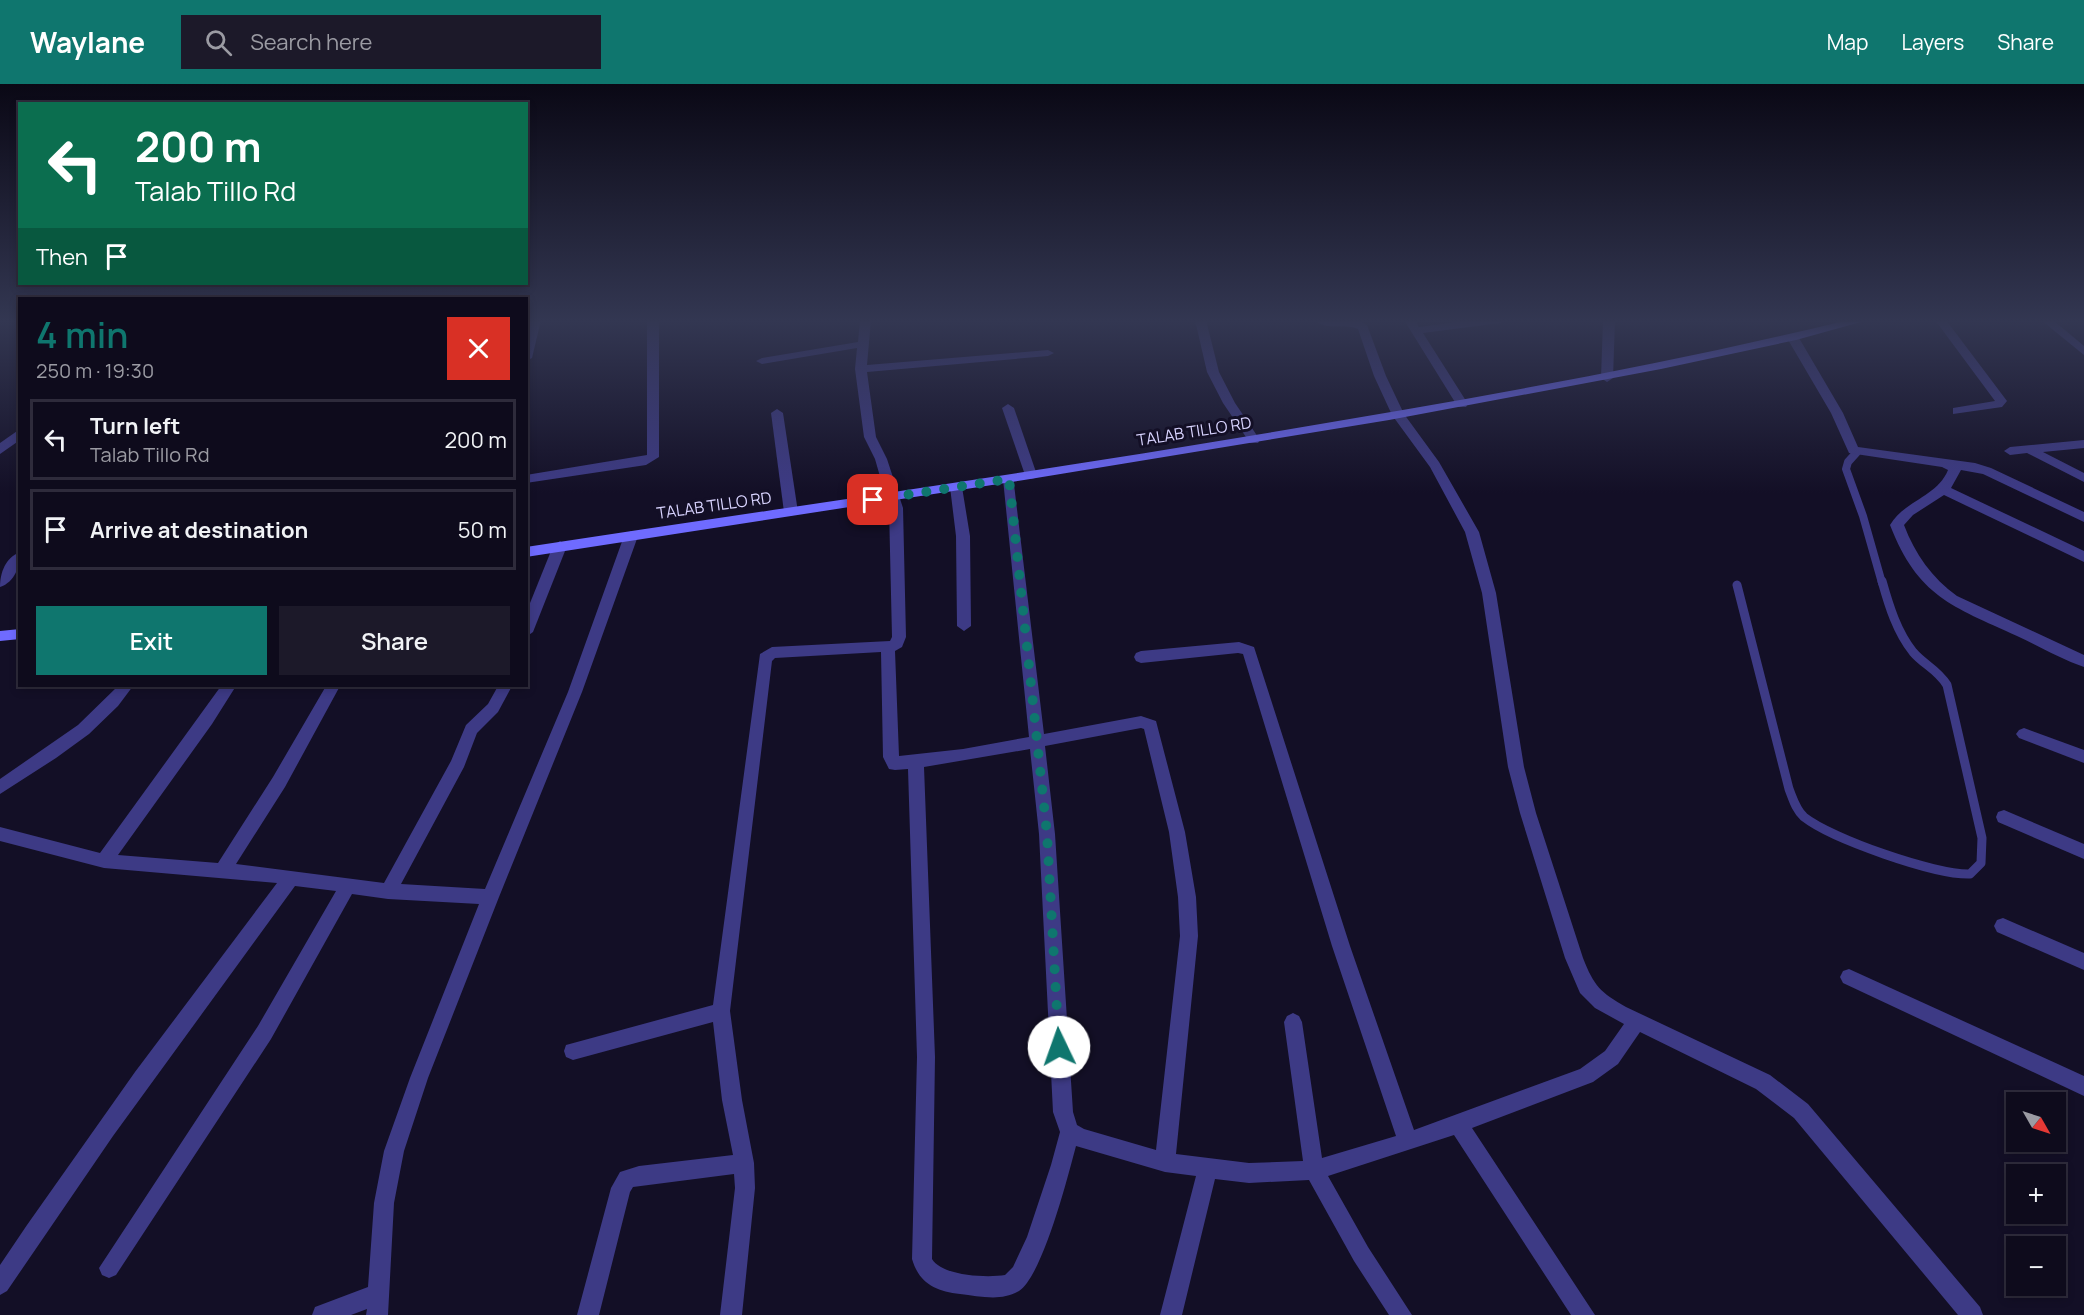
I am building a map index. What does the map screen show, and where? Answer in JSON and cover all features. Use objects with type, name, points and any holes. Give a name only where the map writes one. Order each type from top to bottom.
[{"type":"main road","name":"TALAB TILLO RD","points":[[528,552],[1254,440],[1607,378]]},
{"type":"main road","points":[[0,636],[18,634]]},
{"type":"street","points":[[528,478],[651,460],[654,454],[653,377]]},
{"type":"street","points":[[732,1315],[745,1205],[744,1163],[726,1060],[721,1011],[765,658],[772,653],[888,646],[897,643],[899,637],[896,508],[881,459],[870,437],[862,377]]},
{"type":"street","points":[[1216,377],[1229,403],[1254,440]]},
{"type":"street","points":[[1381,377],[1398,415],[1445,481],[1472,532],[1496,631],[1516,767],[1528,813],[1574,958],[1586,987],[1592,995],[1637,1021],[1763,1082],[1801,1111],[1972,1315]]},
{"type":"street","points":[[1445,377],[1462,404]]},
{"type":"street","points":[[1816,377],[1838,413],[1850,447],[1857,452],[1971,466],[1987,471],[2084,517]]},
{"type":"street","points":[[1958,411],[1998,404],[2001,401],[1983,377]]},
{"type":"street","points":[[1008,408],[1031,475]]},
{"type":"street","points":[[777,413],[790,512]]},
{"type":"street","points":[[0,450],[18,435]]},
{"type":"street","points":[[2010,451],[2084,444]]},
{"type":"street","points":[[2028,449],[2084,478]]},
{"type":"street","points":[[1952,465],[1956,470],[1944,490],[1905,515],[1897,525],[1917,562],[1937,590],[1952,600],[2084,661]]},
{"type":"street","points":[[1009,479],[1035,741],[1047,834],[1063,1112],[1065,1125],[1070,1132],[1081,1138],[1165,1162],[1249,1173],[1314,1170],[1408,1142],[1574,1082],[1608,1063],[1637,1021]]},
{"type":"street","points":[[957,487],[963,536],[964,626]]},
{"type":"street","points":[[1944,490],[2084,556]]},
{"type":"street","points":[[324,1315],[378,1304],[384,1203],[394,1151],[419,1078],[490,897],[575,692],[631,536]]},
{"type":"street","points":[[528,627],[560,546]]},
{"type":"street","points":[[0,582],[18,560]]},
{"type":"street","points":[[888,646],[892,762],[902,765],[1141,722],[1151,725],[1176,832],[1187,897],[1189,936],[1165,1162]]},
{"type":"street","points":[[1141,657],[1239,647],[1249,651],[1344,956],[1408,1142]]},
{"type":"street","points":[[0,787],[79,734],[102,714],[125,687]]},
{"type":"street","points":[[104,861],[207,720],[228,687]]},
{"type":"street","points":[[222,871],[279,782],[332,687]]},
{"type":"street","points":[[388,891],[453,771],[471,729],[493,708],[504,687]]},
{"type":"street","points":[[2024,734],[2084,757]]},
{"type":"street","points":[[916,762],[926,1058],[922,1259],[924,1268],[930,1275],[944,1281],[999,1286],[1011,1284],[1019,1278],[1043,1220],[1070,1132]]},
{"type":"street","points":[[2004,817],[2084,852]]},
{"type":"street","points":[[0,834],[104,861],[291,878],[388,891],[490,897]]},
{"type":"street","points":[[0,1284],[54,1201],[291,878]]},
{"type":"street","points":[[109,1268],[235,1078],[315,951],[348,885]]},
{"type":"street","points":[[2003,927],[2084,962]]},
{"type":"street","points":[[1849,976],[2084,1086]]},
{"type":"street","points":[[573,1051],[721,1011]]},
{"type":"street","points":[[1293,1022],[1314,1170],[1362,1254],[1401,1315]]},
{"type":"street","points":[[1458,1124],[1584,1315]]},
{"type":"street","points":[[588,1315],[621,1188],[627,1179],[744,1163]]},
{"type":"street","points":[[1171,1315],[1208,1168]]},
{"type":"lane","points":[[1737,585],[1789,789],[1796,807],[1804,817],[1834,833],[1926,868],[1957,875],[1970,874],[1980,866],[1983,855],[1982,838],[1947,685],[1940,673],[1906,643],[1888,602],[1863,516],[1846,469],[1848,462],[1857,452]]},
{"type":"route","points":[[873,500],[1009,479],[1035,741],[1047,834],[1059,1047]]}]
